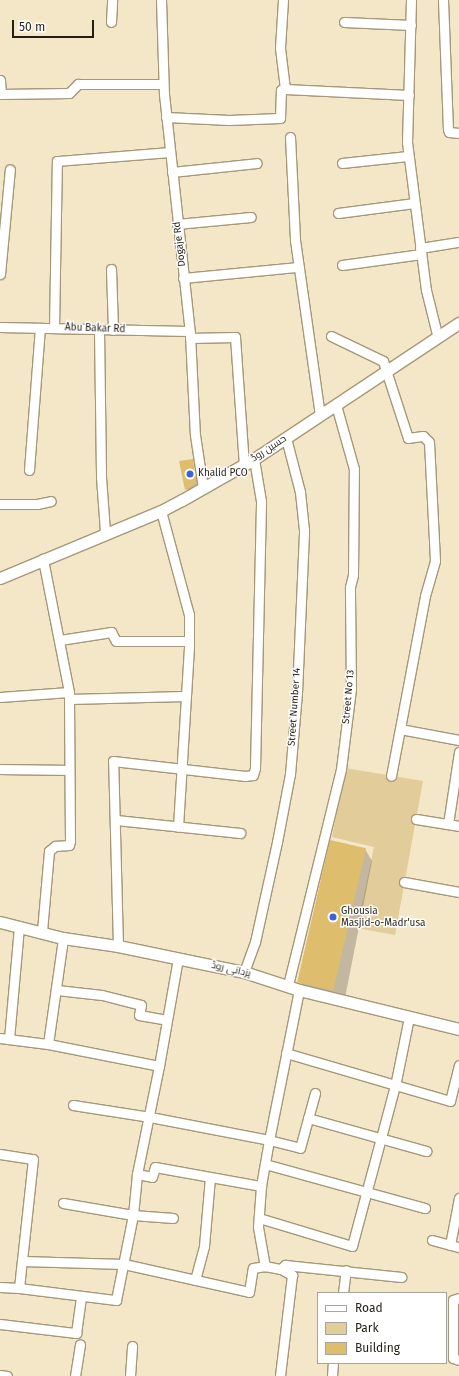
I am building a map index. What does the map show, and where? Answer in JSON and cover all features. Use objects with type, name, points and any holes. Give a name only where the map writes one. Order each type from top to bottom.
[{"type":"street","points":[[111,22],[112,0]]},
{"type":"street","name":"Dogaje Rd","points":[[161,0],[163,84],[169,152],[190,334],[195,435],[203,488]]},
{"type":"street","points":[[283,0],[280,48],[285,89]]},
{"type":"street","points":[[411,0],[408,156],[426,290],[438,338]]},
{"type":"street","points":[[444,0],[448,128],[449,132],[459,133]]},
{"type":"street","points":[[344,22],[411,24]]},
{"type":"street","points":[[0,80],[0,94],[69,92],[78,84],[163,84]]},
{"type":"street","points":[[166,117],[229,120],[280,118],[281,90],[285,89],[409,95]]},
{"type":"street","points":[[290,136],[298,267],[320,415]]},
{"type":"street","points":[[54,328],[56,161],[169,152]]},
{"type":"street","points":[[342,163],[408,156]]},
{"type":"street","points":[[172,172],[257,163]]},
{"type":"street","points":[[0,274],[10,169]]},
{"type":"street","points":[[338,213],[414,203]]},
{"type":"street","points":[[177,224],[251,217]]},
{"type":"street","points":[[342,266],[459,242]]},
{"type":"street","points":[[184,278],[298,267]]},
{"type":"street","points":[[111,269],[113,330]]},
{"type":"street","name":"حسین روڈ","points":[[0,578],[105,532],[161,511],[203,488],[254,459],[459,323]]},
{"type":"street","name":"Abu Bakar Rd","points":[[0,327],[113,330],[235,337],[244,465]]},
{"type":"street","points":[[29,470],[40,328]]},
{"type":"street","points":[[99,330],[101,477],[105,532]]},
{"type":"street","points":[[331,336],[380,358],[387,371],[408,438],[424,436],[429,442],[435,562],[425,596],[390,776]]},
{"type":"street","name":"Street No 13","points":[[288,985],[341,769],[352,688],[350,587],[353,575],[354,469],[336,405]]},
{"type":"street","name":"Street Number 14","points":[[244,972],[255,942],[282,819],[290,774],[297,693],[304,530],[297,477],[286,438]]},
{"type":"street","points":[[118,946],[116,820],[113,760],[245,776],[253,775],[255,768],[261,501],[254,459]]},
{"type":"street","points":[[0,504],[37,504],[52,501]]},
{"type":"street","points":[[161,511],[189,615],[189,641],[184,696],[178,827]]},
{"type":"street","points":[[42,931],[49,852],[55,846],[69,845],[70,841],[68,770],[69,696],[60,640],[43,560]]},
{"type":"street","points":[[60,640],[111,632],[116,642],[189,641]]},
{"type":"street","points":[[0,697],[184,696]]},
{"type":"street","points":[[400,729],[459,740]]},
{"type":"street","points":[[448,824],[459,752]]},
{"type":"street","points":[[0,770],[68,770]]},
{"type":"street","points":[[416,819],[459,826]]},
{"type":"street","points":[[116,820],[240,833]]},
{"type":"street","points":[[404,882],[459,892]]},
{"type":"street","name":"یزدانی روڈ","points":[[0,922],[42,931],[63,938],[118,946],[244,972],[288,985],[299,990],[459,1029]]},
{"type":"street","points":[[19,926],[5,1038],[48,1044],[159,1066]]},
{"type":"street","points":[[48,1044],[57,990],[63,938]]},
{"type":"street","points":[[0,1286],[116,1300],[133,1216],[137,1174],[150,1117],[178,958]]},
{"type":"street","points":[[57,990],[102,995],[141,1006],[139,1015],[166,1020]]},
{"type":"street","points":[[265,1266],[259,1218],[261,1186],[299,990]]},
{"type":"street","points":[[259,1218],[352,1246],[395,1086],[409,1017]]},
{"type":"street","points":[[286,1053],[450,1101],[459,1065]]},
{"type":"street","points":[[73,1105],[150,1117],[269,1140],[300,1148],[315,1093]]},
{"type":"street","points":[[308,1118],[426,1151]]},
{"type":"street","points":[[0,1154],[33,1160],[19,1288]]},
{"type":"street","points":[[265,1164],[425,1208]]},
{"type":"street","points":[[137,1174],[152,1177],[155,1167],[261,1186]]},
{"type":"street","points":[[195,1280],[204,1246],[210,1177]]},
{"type":"street","points":[[432,1240],[455,1246],[459,1202]]},
{"type":"street","points":[[63,1203],[133,1216],[172,1218]]},
{"type":"street","points":[[22,1261],[124,1264],[249,1292],[253,1268],[265,1266],[281,1269],[292,1275],[280,1376]]},
{"type":"street","points":[[281,1269],[285,1265],[346,1270],[401,1277]]},
{"type":"street","points":[[343,1292],[346,1270]]},
{"type":"street","points":[[0,1324],[76,1332],[81,1296]]},
{"type":"street","points":[[459,1298],[453,1300],[454,1358],[459,1360]]},
{"type":"street","points":[[75,1376],[80,1344]]},
{"type":"street","points":[[130,1376],[132,1346]]},
{"type":"street","points":[[332,1376],[333,1364]]},
{"type":"street","points":[[0,1375],[7,1376]]},
{"type":"green space","points":[[345,768],[423,781],[395,935],[357,928],[374,847],[332,837]]},
{"type":"building","name":"Khalid PCO","points":[[193,459],[196,484],[185,490],[179,461]]},
{"type":"building","name":"Ghousia Masjid-o-Madr'usa","points":[[330,840],[366,848],[333,991],[297,982]]},
{"type":"place","name":"Khalid PCO","points":[[190,474]]},
{"type":"place","name":"Ghousia Masjid-o-Madr'usa","points":[[333,917]]}]
